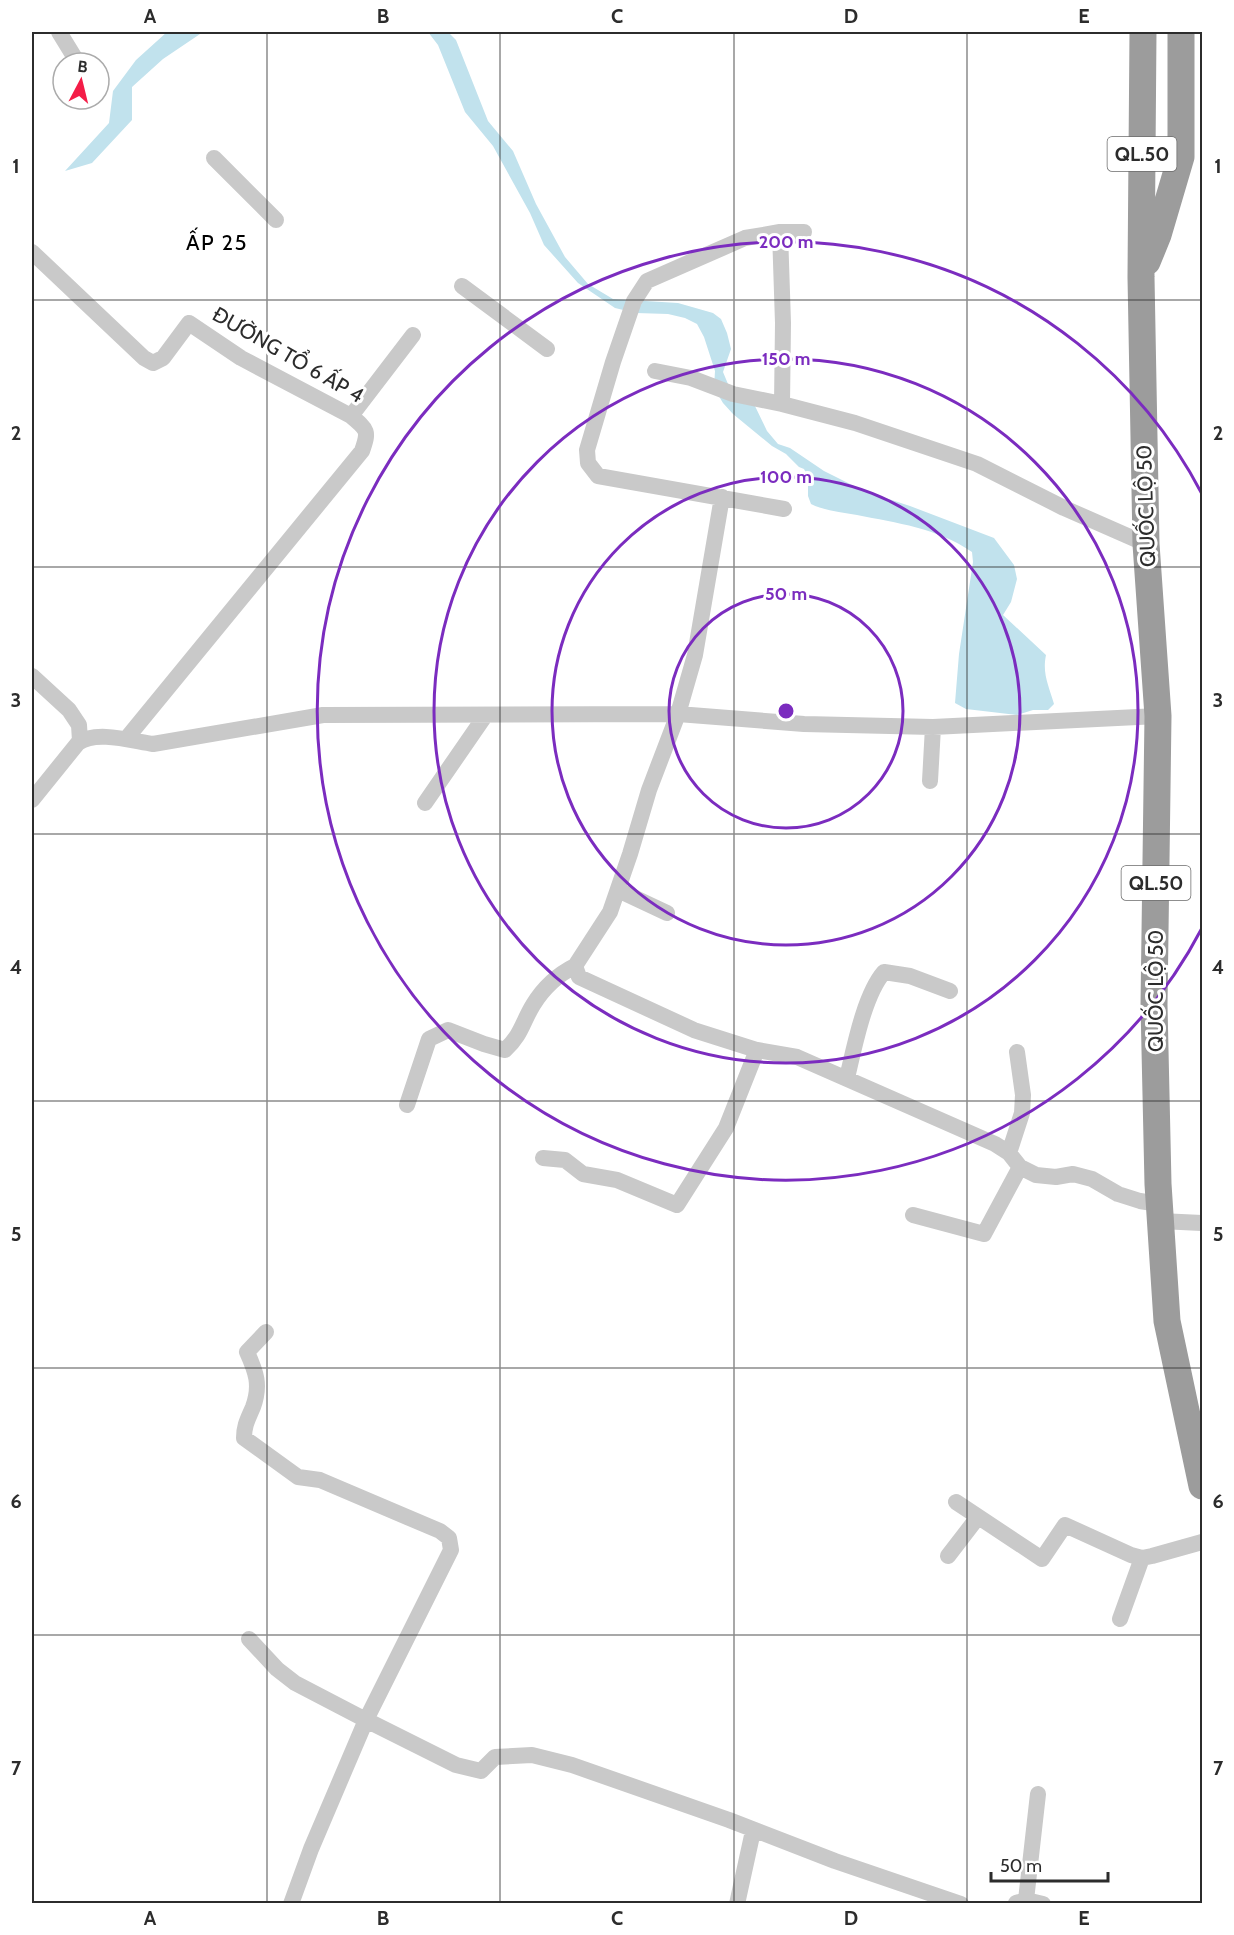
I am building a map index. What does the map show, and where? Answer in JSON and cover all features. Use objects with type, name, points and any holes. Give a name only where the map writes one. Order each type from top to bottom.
[{"type":"highway","name":"QL.50","points":[[1140,277],[1143,32]]},
{"type":"highway","name":"QL.50","points":[[1140,277],[1158,235],[1180,157],[1181,32]]},
{"type":"highway","name":"QUỐC LỘ 50","points":[[1140,277],[1146,544],[1158,716],[1154,1005],[1159,1213],[1167,1321],[1203,1486]]},
{"type":"street","points":[[59,32],[71,51]]},
{"type":"street","points":[[214,158],[276,220]]},
{"type":"street","points":[[784,509],[598,476],[588,463],[586,450],[634,301],[647,281],[745,238],[780,232],[804,232]]},
{"type":"street","points":[[780,232],[783,334],[782,404]]},
{"type":"street","name":"ĐƯỜNG TỔ 6 ẤP 4","points":[[32,252],[144,358],[153,363],[163,358],[189,323],[242,358],[351,416],[365,427],[367,435],[362,452],[126,739]]},
{"type":"street","points":[[462,286],[547,349]]},
{"type":"street","points":[[351,416],[413,335]]},
{"type":"street","points":[[655,371],[691,378],[733,394],[855,423],[977,464],[1064,508],[1146,544]]},
{"type":"street","points":[[407,1105],[429,1039],[447,1030],[505,1050],[518,1038],[533,1005],[546,986],[559,974],[575,966],[610,912],[649,790],[678,714],[695,655],[722,497]]},
{"type":"street","points":[[32,676],[69,710],[79,725],[80,741]]},
{"type":"street","points":[[32,800],[80,741],[85,738],[126,739],[153,744],[323,715],[678,714],[804,724],[933,727],[1158,716]]},
{"type":"street","points":[[425,803],[485,716]]},
{"type":"street","points":[[930,782],[933,727]]},
{"type":"street","points":[[618,890],[667,913]]},
{"type":"street","points":[[575,966],[579,977],[694,1030],[757,1050],[797,1057],[995,1144],[1009,1153],[1020,1167],[1036,1175],[1056,1177],[1073,1174],[1092,1179],[1118,1194],[1140,1201],[1159,1213],[1203,1222]]},
{"type":"street","points":[[847,1078],[859,1029],[877,980],[884,972],[910,976],[950,991]]},
{"type":"street","points":[[543,1158],[565,1161],[583,1174],[618,1180],[677,1205],[726,1128],[757,1050]]},
{"type":"street","points":[[1009,1153],[1022,1113],[1023,1095],[1017,1052]]},
{"type":"street","points":[[913,1215],[984,1234],[1020,1167]]},
{"type":"street","points":[[266,1332],[247,1352],[258,1383],[253,1406],[244,1426],[244,1438],[298,1477],[320,1480],[440,1531],[449,1538],[452,1550],[366,1720],[311,1849],[291,1904]]},
{"type":"street","points":[[956,1502],[1042,1559],[1065,1525],[1142,1558],[1203,1542]]},
{"type":"street","points":[[948,1556],[978,1517]]},
{"type":"street","points":[[1120,1620],[1142,1558]]},
{"type":"street","points":[[249,1639],[277,1669],[295,1683],[456,1765],[481,1771],[495,1757],[532,1755],[573,1765],[961,1904]]},
{"type":"street","points":[[1028,1902],[1038,1794]]},
{"type":"street","points":[[737,1904],[753,1831]]},
{"type":"water","points":[[167,32],[203,32],[163,59],[132,87],[132,120],[92,163],[65,171],[109,123],[113,91],[136,60]]},
{"type":"water","points":[[428,32],[448,32],[456,40],[488,121],[513,151],[536,204],[565,257],[588,284],[613,299],[678,303],[713,313],[721,319],[731,349],[723,372],[733,396],[754,404],[767,431],[778,444],[790,448],[824,471],[864,491],[994,538],[1014,565],[1017,579],[1011,602],[1003,615],[1046,655],[1045,674],[1054,704],[1048,710],[1033,710],[1017,715],[966,709],[955,703],[959,654],[973,562],[972,552],[931,532],[827,510],[811,504],[808,496],[808,477],[804,469],[772,446],[723,403],[714,388],[715,371],[704,337],[697,324],[668,314],[636,313],[615,308],[578,283],[544,245],[530,213],[493,146],[465,112],[438,45]]},
{"type":"district","name":"ẤP 25","points":[[217,242]]}]
